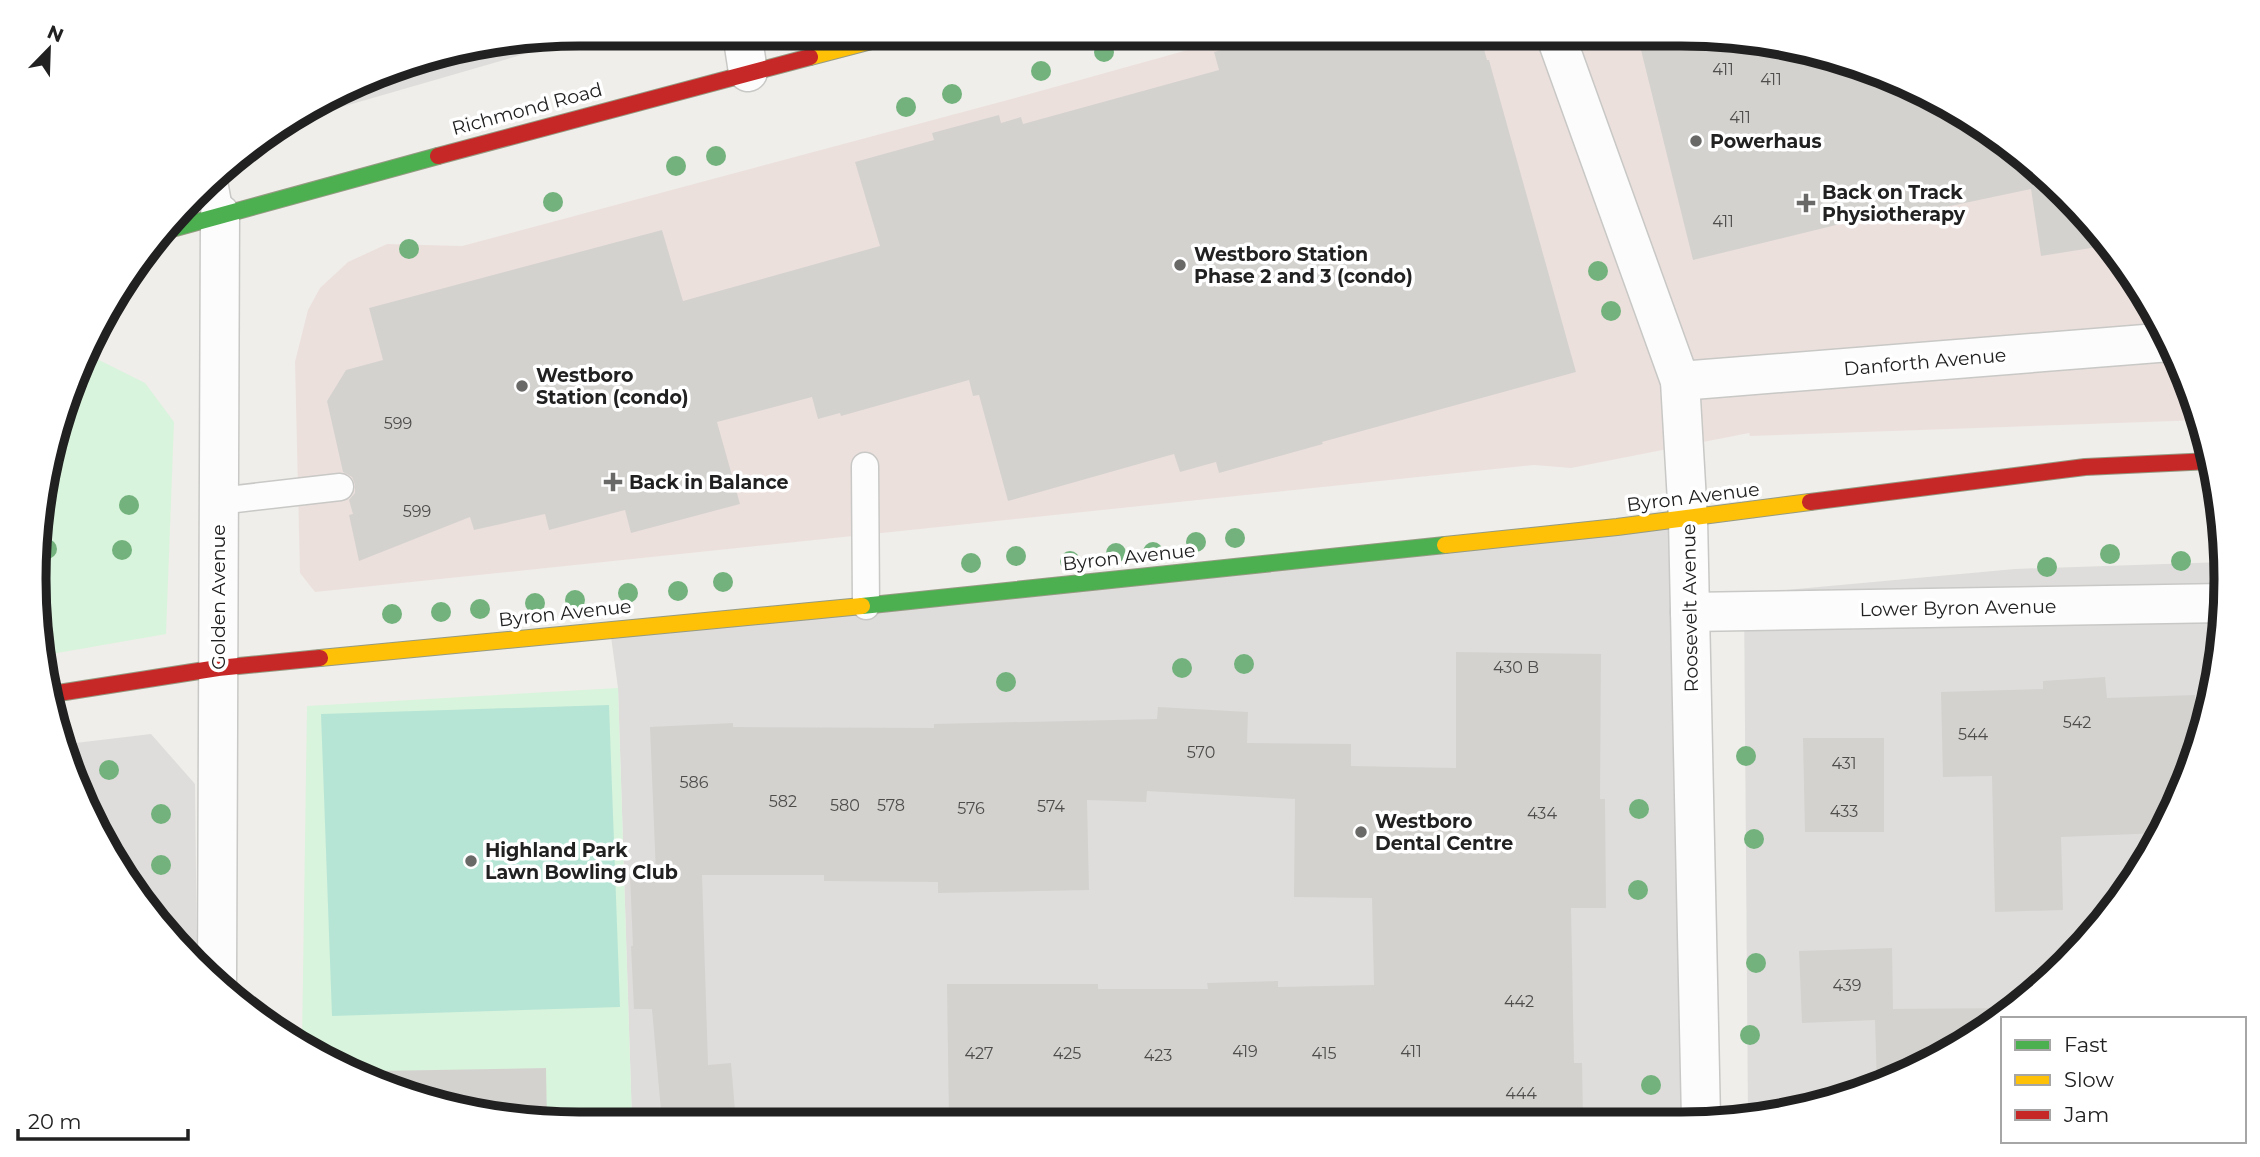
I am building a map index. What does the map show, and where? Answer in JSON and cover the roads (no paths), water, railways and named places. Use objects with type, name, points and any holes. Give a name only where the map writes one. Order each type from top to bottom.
[{"type":"street","points":[[744,46],[748,72]]},
{"type":"street","name":"Richmond Road","points":[[189,215],[217,197],[851,46]]},
{"type":"street","name":"Roosevelt Avenue","points":[[1559,46],[1680,381],[1688,519],[1700,1111]]},
{"type":"street","name":"Golden Avenue","points":[[217,197],[217,969]]},
{"type":"street","name":"Danforth Avenue","points":[[1680,381],[2160,343]]},
{"type":"street","name":"Byron Avenue","points":[[59,693],[218,668],[866,606],[1688,519],[2085,467],[2201,461]]},
{"type":"street","name":"Lower Byron Avenue","points":[[1690,612],[2213,603]]},
{"type":"lane","points":[[865,466],[866,606]]},
{"type":"lane","points":[[219,501],[340,487]]},
{"type":"place","name":"Powerhaus","points":[[1696,141]]},
{"type":"place","name":"Back on Track Physiotherapy","points":[[1806,203]]},
{"type":"place","name":"Westboro Station Phase 2 and 3 (condo)","points":[[1180,265]]},
{"type":"place","name":"Westboro Station (condo)","points":[[522,386]]},
{"type":"place","name":"Back in Balance","points":[[613,482]]},
{"type":"place","name":"Westboro Dental Centre","points":[[1361,832]]},
{"type":"place","name":"Highland Park Lawn Bowling Club","points":[[471,861]]}]
